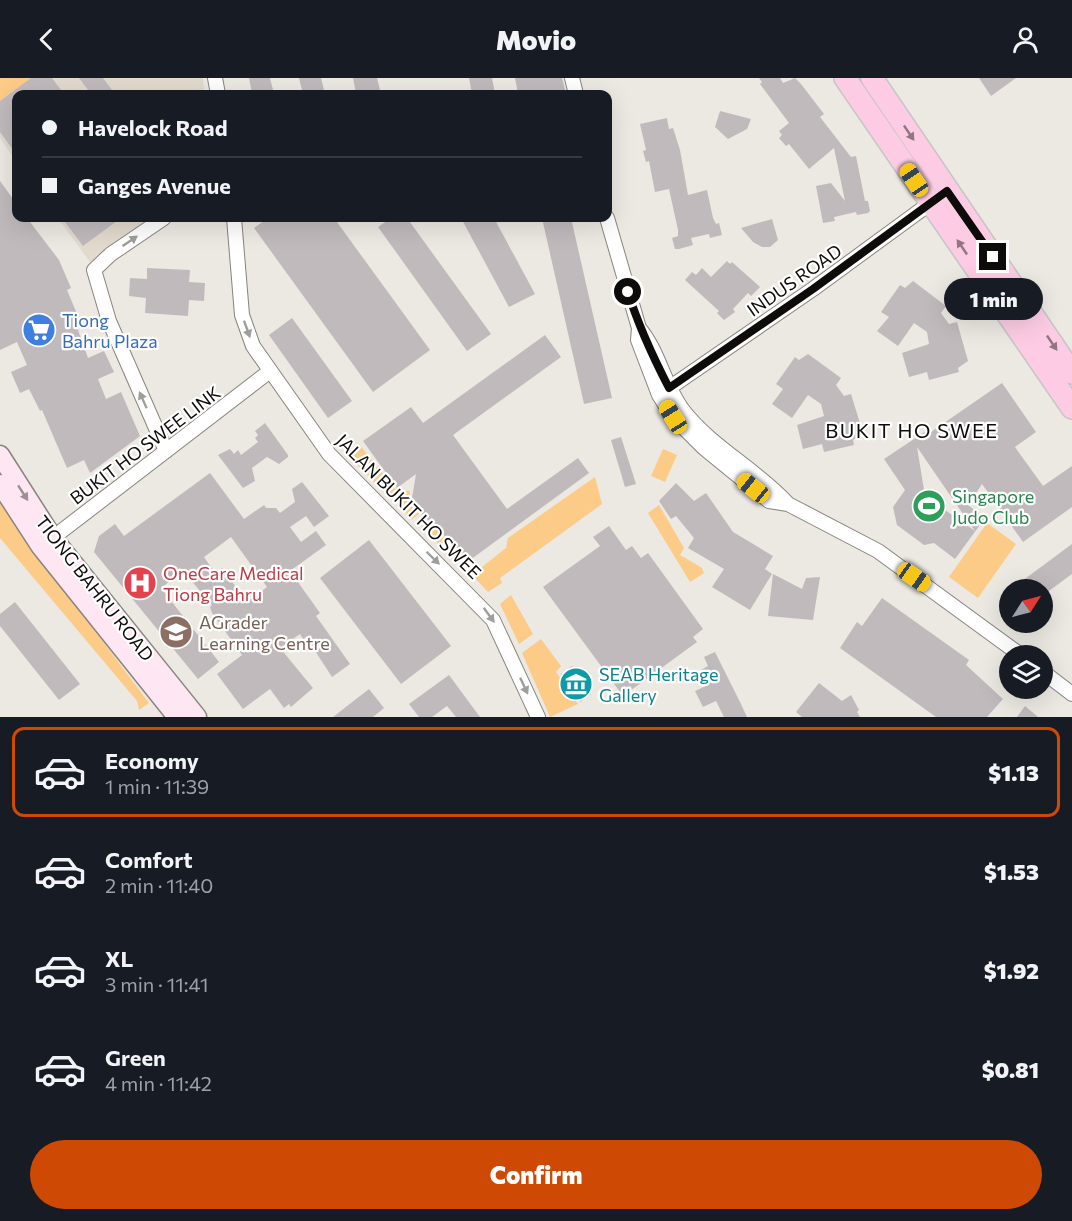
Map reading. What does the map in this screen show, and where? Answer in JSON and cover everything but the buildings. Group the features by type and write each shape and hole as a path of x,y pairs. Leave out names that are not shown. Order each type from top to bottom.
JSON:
{"main road":[{"path":"845,78 939,197 1072,373"},
{"path":"872,78 939,197 1072,408"},
{"name":"TIONG BAHRU ROAD","path":"0,455 47,542"},
{"name":"TIONG BAHRU ROAD","path":"0,484 181,713"}],"street":[{"name":"INDUS ROAD","path":"664,392 813,289 939,197"},
{"path":"158,222 111,254 94,270 109,321 166,451"},
{"name":"JALAN BUKIT HO SWEE","path":"234,222 242,315 253,346 329,454 493,620 538,717"},
{"path":"608,222 639,328 647,338 664,392 712,441 774,488 788,504 878,551 1007,645"},
{"name":"BUKIT HO SWEE LINK","path":"47,542 270,371"},
{"path":"1053,679 1072,694"}],"shaded area":[{"path":"0,78 203,78 204,90 12,90 12,155 0,138"},
{"path":"0,78 31,78 12,90 0,101"},
{"path":"61,222 148,222 90,262"},
{"path":"359,444 396,490 410,491 409,504 419,514 412,519 346,454"},
{"path":"663,449 677,455 665,482 651,476"},
{"path":"595,477 602,504 500,578 502,583 488,592 472,575 506,548 508,538"},
{"path":"0,500 29,543 149,703 139,710 137,701 0,538"},
{"path":"659,505 684,548 680,555 702,568 704,573 690,582 648,513"},
{"path":"428,522 474,565 467,571 421,527"},
{"path":"987,523 1016,544 978,598 949,577"},
{"path":"511,595 533,634 519,644 500,604"},
{"path":"541,639 561,666 556,672 578,704 550,717 522,653"}],"place":[{"name":"Tiong Bahru Plaza","path":"39,330"},
{"name":"Singapore Judo Club","path":"929,506"},
{"name":"OneCare Medical Tiong Bahru","path":"140,583"},
{"name":"AGrader Learning Centre","path":"176,632"},
{"name":"SEAB Heritage Gallery","path":"576,684"}],"district":[{"name":"BUKIT HO SWEE","path":"912,430"}],"route":[{"path":"628,292 639,328 647,338 669,388 813,289 947,191 993,257"}]}
